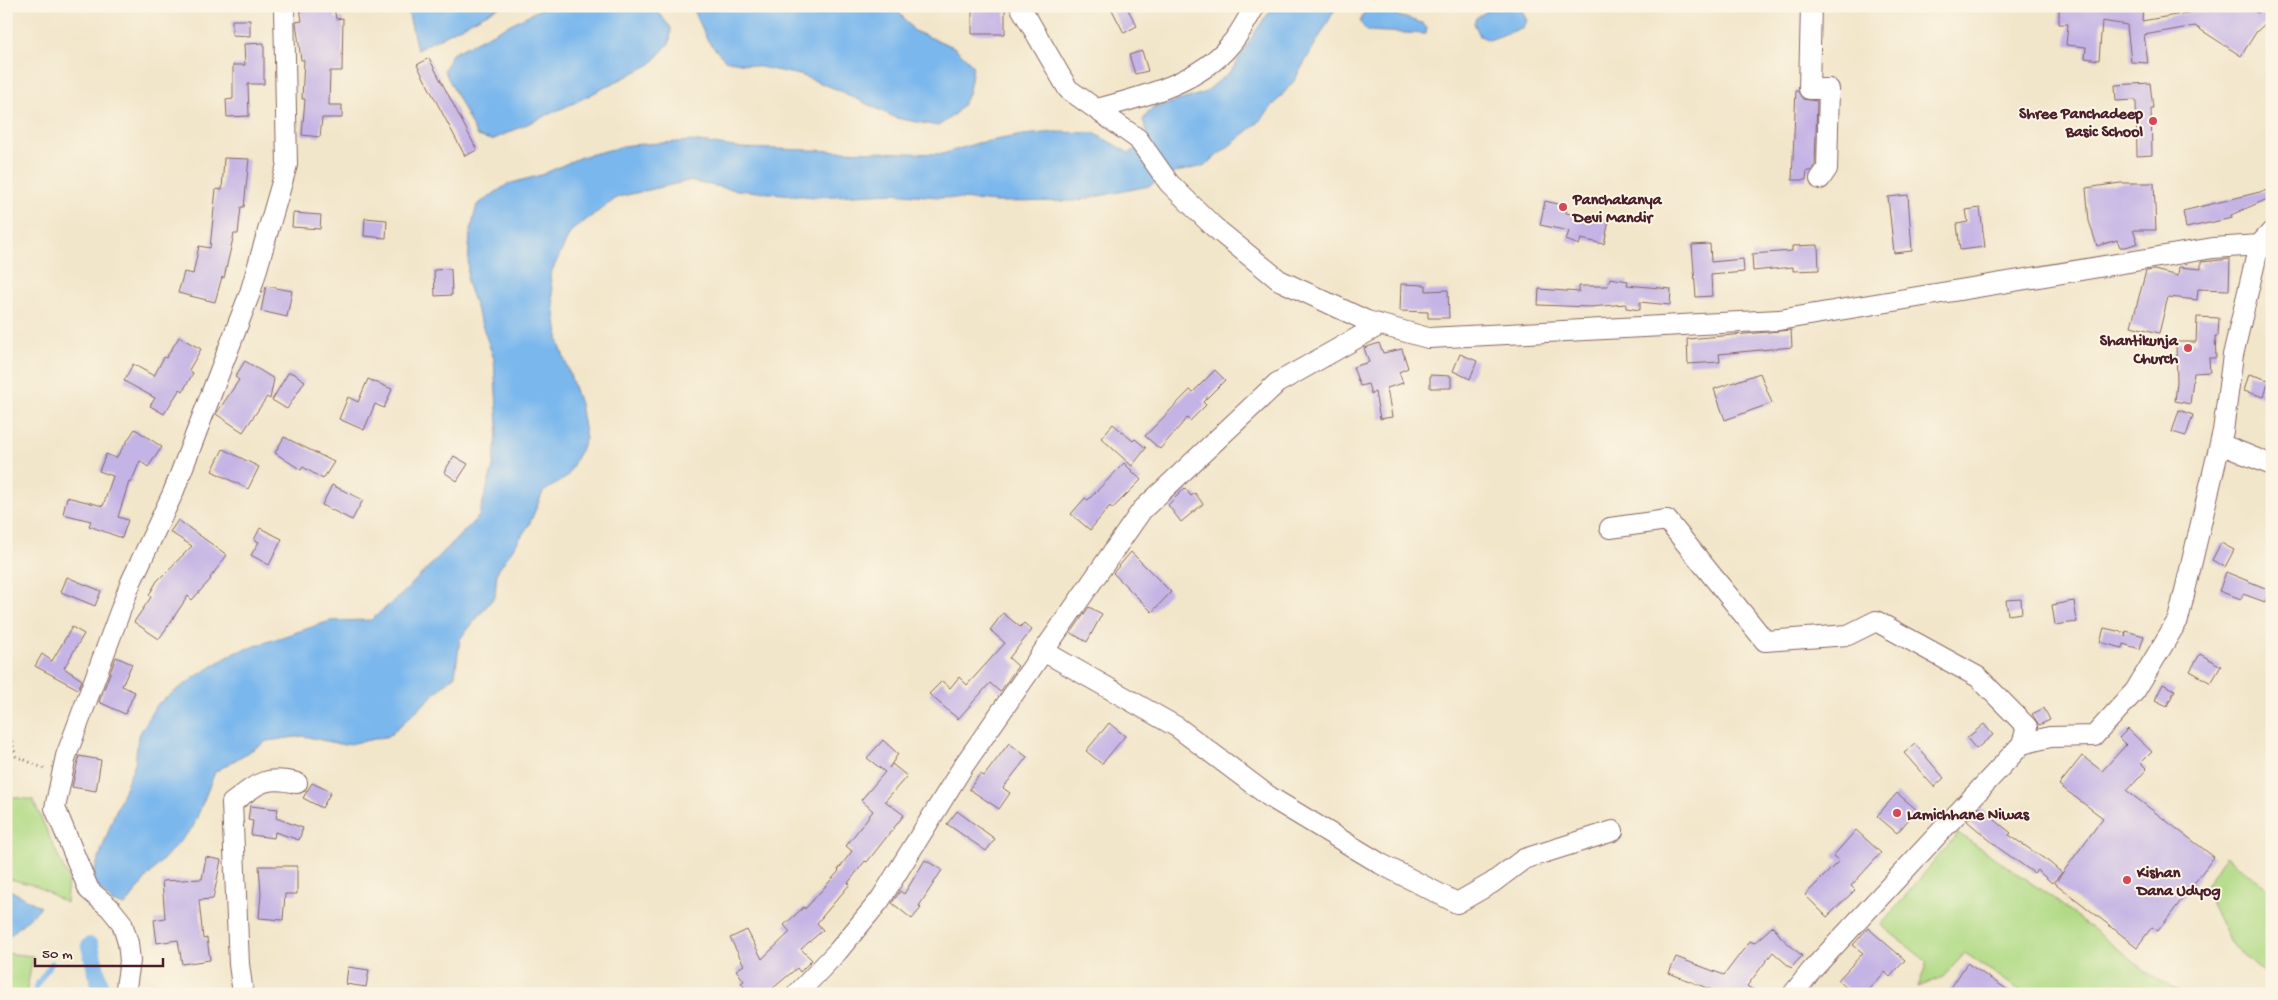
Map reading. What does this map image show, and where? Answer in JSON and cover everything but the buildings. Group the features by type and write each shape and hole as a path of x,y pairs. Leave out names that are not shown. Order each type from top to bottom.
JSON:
{"street":[{"path":"124,994 130,961 128,943 122,923 110,908 88,890 56,808 66,756 131,582 174,493 250,293 287,164 284,6"},
{"path":"1020,6 1068,89 1097,108 1138,140 1168,183 1214,227 1279,280 1367,321 1428,338 1778,320 2213,248 2267,241 2233,355 2220,444 2178,620 2135,691 2094,736 2050,737 2022,744"},
{"path":"1097,108 1146,96 1198,73 1230,46 1255,6"},
{"path":"1811,6 1809,89 1829,89 1827,169 1820,179"},
{"path":"797,994 838,951 880,900 964,765 1045,652 1142,510 1277,383 1380,325"},
{"path":"2220,444 2272,464"},
{"path":"1610,528 1667,520 1765,641 1848,635 1876,621 1978,677 2027,727 2022,744 1811,971 1793,994"},
{"path":"1045,652 1176,727 1270,797 1381,864 1457,903 1492,883 1524,859 1613,831"},
{"path":"243,994 239,964 232,803 255,786 267,780 279,778 297,782"}],"path":[{"path":"6,722 16,756 62,776"}],"green space":[{"path":"6,796 33,800 68,878 66,903 37,886 6,878"},
{"path":"1958,833 2053,898 2153,977 2183,994 2086,994 2077,985 2053,994 2025,994 1965,953 1943,977 1918,987 1927,962 1881,925"},
{"path":"2225,856 2272,891 2272,979 2230,943 2204,889"},
{"path":"6,953 33,956 26,994 6,994"}],"water":[{"path":"407,6 501,6 417,50"},
{"path":"546,6 653,6 671,28 670,42 651,64 574,103 492,140 477,136 444,70 452,54"},
{"path":"692,6 894,6 914,31 954,47 973,65 968,94 961,107 948,120 938,126 896,118 836,89 800,75 725,60 708,41"},
{"path":"1274,6 1337,6 1294,81 1259,122 1204,166 1176,172 1149,186 1074,201 996,202 892,193 815,197 737,190 688,181 618,197 571,231 550,275 559,343 580,404 586,439 567,477 543,492 529,525 497,572 495,596 460,639 455,675 389,736 344,745 303,736 267,741 215,772 193,827 148,876 125,906 112,902 93,882 94,872 113,818 135,763 138,737 156,705 195,677 234,653 330,621 371,620 401,595 479,516 493,467 498,425 494,359 467,282 470,233 477,205 508,184 541,175 581,157 629,145 693,141 741,148 942,154 978,143 1023,135 1055,132 1094,133 1129,153 1150,142 1143,120 1151,109 1204,93 1232,70 1257,29"},
{"path":"1495,6 1520,6 1527,21 1522,28 1489,40 1480,36 1474,23 1476,18"},
{"path":"1370,7 1422,23 1427,28 1426,34 1367,31 1360,22 1364,12"},
{"path":"6,888 41,907 6,939"}],"waterway":[{"path":"90,946 102,994"},
{"path":"34,994 38,983 52,963"}],"place":[{"name":"Shree Panchadeep Basic School","path":"2153,121"},
{"name":"Panchakanya Devi Mandir","path":"1563,207"},
{"name":"Shantikunja Church","path":"2188,348"},
{"name":"Lamichhane Niwas","path":"1897,813"},
{"name":"Kishan Dana Udyog","path":"2127,880"}]}
